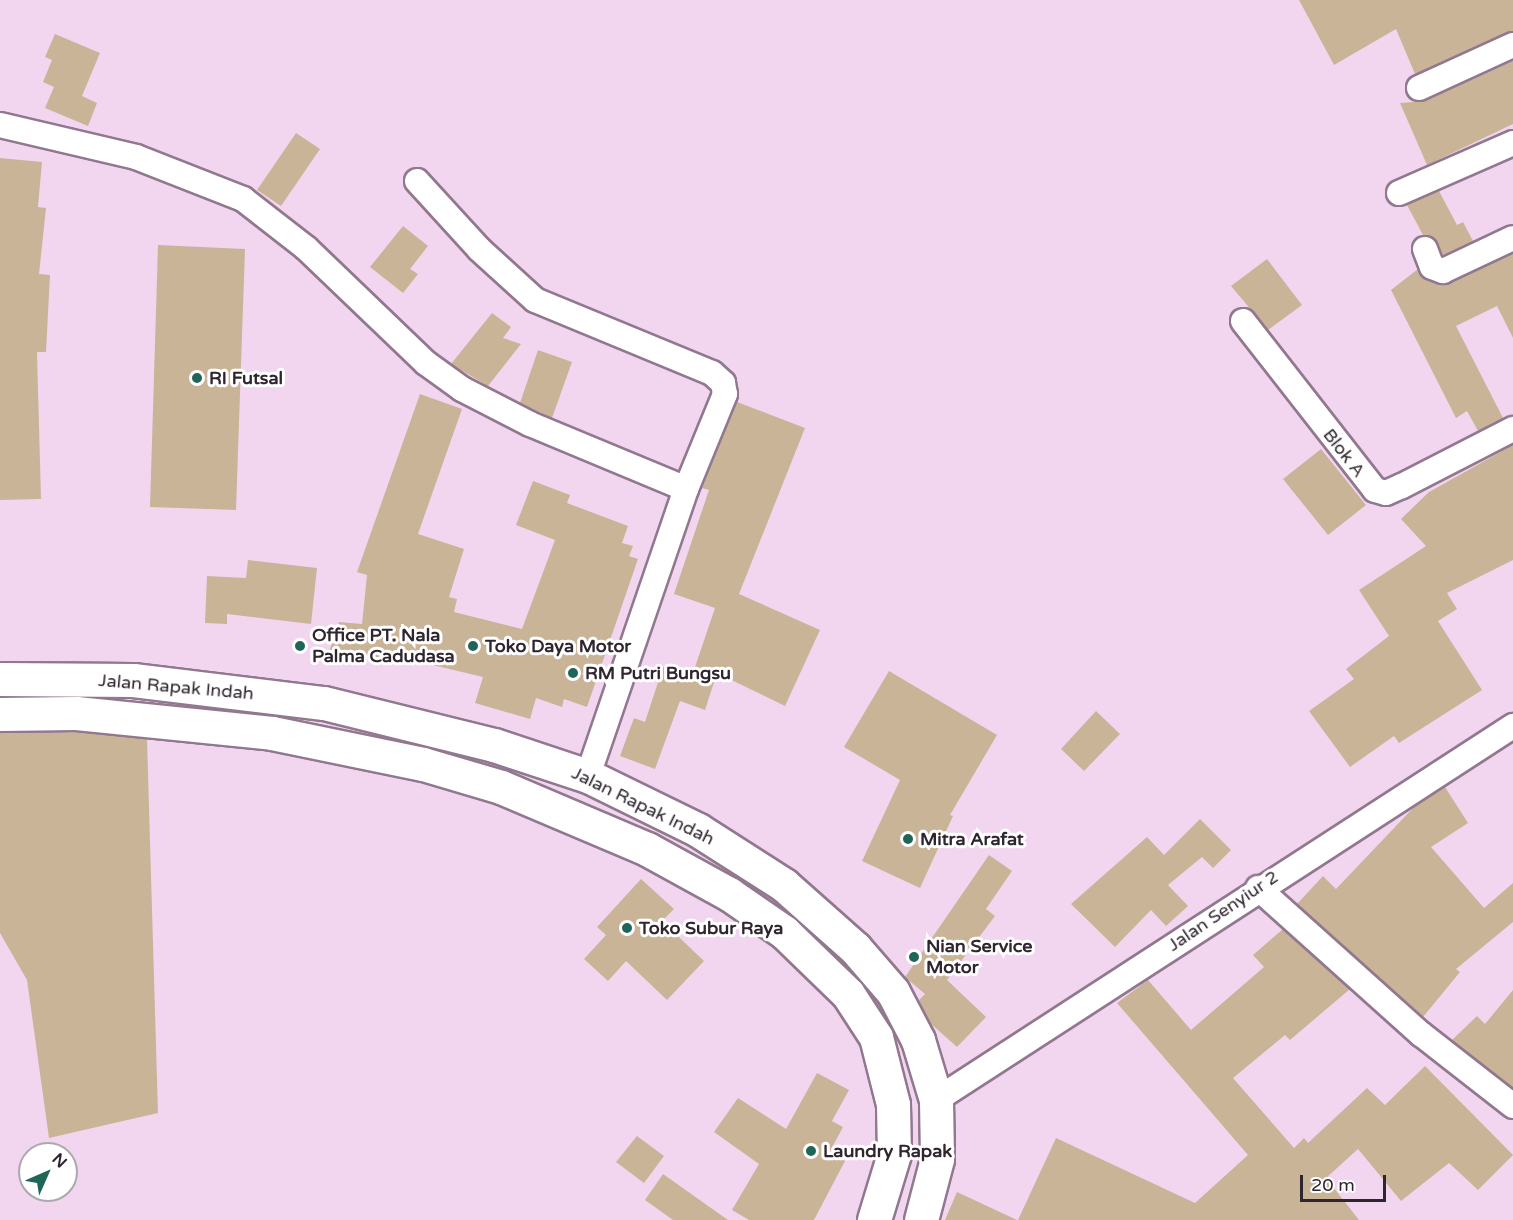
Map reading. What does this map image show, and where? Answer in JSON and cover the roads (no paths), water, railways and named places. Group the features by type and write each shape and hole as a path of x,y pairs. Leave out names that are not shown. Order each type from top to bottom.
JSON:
{"main road":[{"name":"Jalan Rapak Indah","path":"0,679 133,680 324,703 494,745 588,776 698,830 784,885 855,948 893,992 918,1040 936,1100 937,1159 921,1220"},
{"name":"Jalan Rapak Indah","path":"0,714 76,713 272,732 423,764 501,787 626,840 729,894 784,932 848,994 876,1037 893,1104 894,1154 874,1220"}],"street":[{"path":"1419,88 1513,45"},
{"path":"0,125 136,157 243,199 306,248 426,363 462,389 530,424 686,489"},
{"path":"1399,193 1513,143"},
{"path":"417,181 479,249 535,300 712,373 723,383 725,394 686,489 588,776"},
{"path":"1425,249 1432,267 1443,271 1513,238"},
{"name":"Blok A","path":"1243,321 1375,490 1386,493 1402,486 1513,429"},
{"name":"Jalan Senyiur 2","path":"936,1100 1258,888 1513,726"},
{"path":"1258,888 1412,1027 1513,1106"}],"place":[{"name":"RI Futsal","path":"197,378"},
{"name":"Office PT. Nala Palma Cadudasa","path":"300,646"},
{"name":"Toko Daya Motor","path":"473,646"},
{"name":"RM Putri Bungsu","path":"573,673"},
{"name":"Mitra Arafat","path":"908,839"},
{"name":"Toko Subur Raya","path":"627,928"},
{"name":"Nian Service Motor","path":"914,957"},
{"name":"Laundry Rapak","path":"811,1151"}]}
